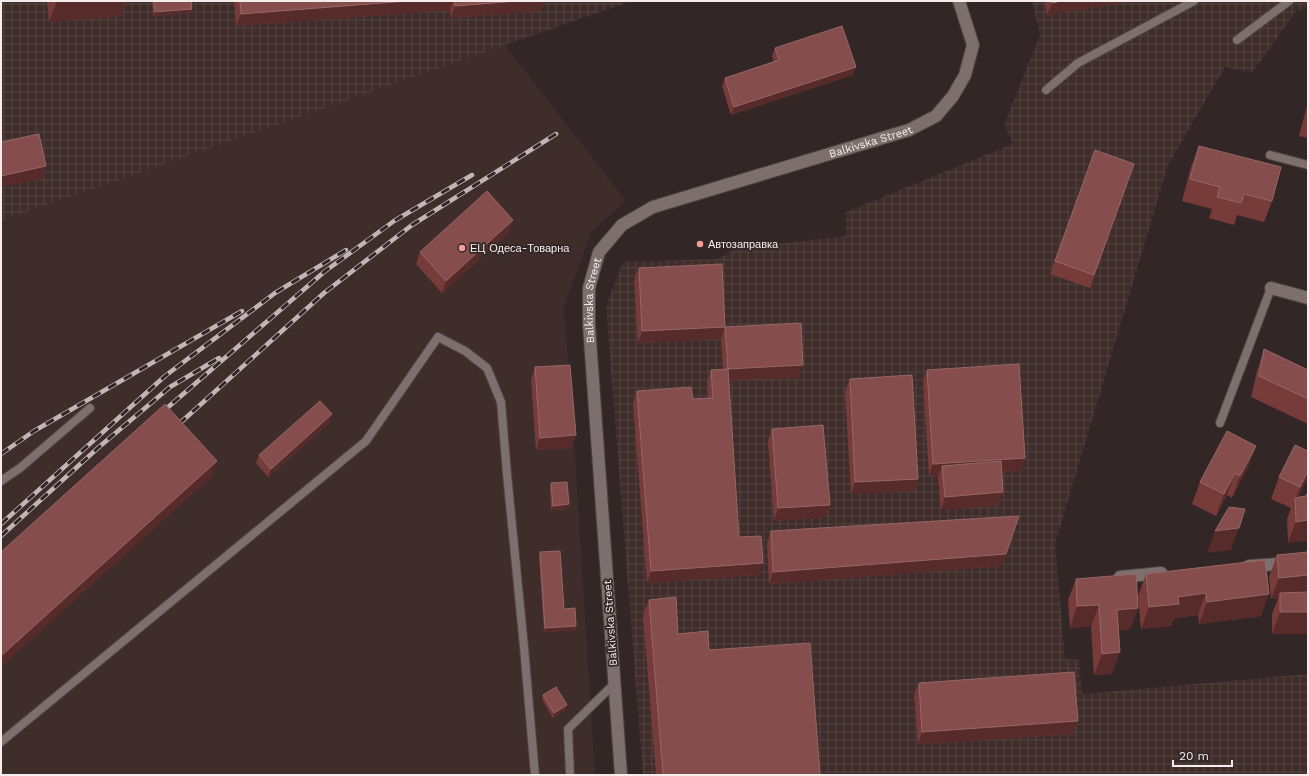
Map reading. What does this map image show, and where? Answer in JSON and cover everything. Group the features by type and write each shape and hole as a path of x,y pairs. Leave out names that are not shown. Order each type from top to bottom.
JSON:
{"street":[{"name":"Balkivska Street","path":"621,775 589,324 589,288 599,252 622,225 653,207 909,130 936,116 953,96 965,75 973,45 959,1"},
{"path":"1271,288 1308,298"},
{"path":"1236,568 1308,562"},
{"path":"1109,577 1173,572"}],"lane":[{"path":"1046,90 1078,63 1194,1"},
{"path":"1237,40 1289,1"},
{"path":"1270,155 1308,165"},
{"path":"1220,423 1271,288"},
{"path":"1,742 366,441 438,337 465,352 487,368 501,402 535,775"},
{"path":"1,480 20,468 90,408"},
{"path":"570,775 568,729 614,683"}],"shaded area":[{"path":"1,1 631,1 1,221"},
{"path":"1032,1 1308,1 1308,8 1296,11 1252,73 1225,67 1168,165 1055,544 1065,659 1079,660 1082,694 1308,674 1308,775 643,775 606,306 623,262 718,259 735,249 846,236 846,212 1013,144 1004,125 1040,35"},
{"path":"504,44 626,201 591,232 564,307 595,775 1,775 1,221"}],"building":[{"path":"154,1 191,1 192,9 155,12"},
{"path":"240,1 408,1 241,14"},
{"path":"455,1 518,1 455,6"},
{"path":"842,26 856,67 734,107 725,78 779,60 775,48"},
{"path":"39,134 46,166 1,176 1,142"},
{"path":"1199,146 1281,167 1272,201 1244,194 1241,203 1217,197 1220,187 1190,179"},
{"path":"1095,150 1134,164 1094,275 1055,261"},
{"name":"ЕЦ Одеса-Товарна","path":"487,191 513,220 446,281 420,252"},
{"path":"722,264 725,327 642,331 639,268"},
{"path":"801,323 803,365 728,369 725,327"},
{"path":"1264,349 1308,370 1308,399 1259,376"},
{"path":"1019,364 1025,458 933,464 927,370"},
{"path":"570,365 576,435 540,438 535,367"},
{"path":"728,369 739,537 761,536 763,563 651,571 637,391 691,387 693,399 713,398 711,370"},
{"path":"912,375 918,479 855,482 850,379"},
{"path":"320,401 332,414 271,469 259,455"},
{"path":"165,404 217,461 1,656 1,552"},
{"path":"823,425 830,505 778,508 772,429"},
{"path":"1227,431 1256,446 1240,476 1235,473 1224,494 1200,482"},
{"path":"1295,445 1308,451 1308,471 1300,487 1279,477"},
{"path":"1001,461 1003,492 945,497 942,466"},
{"path":"567,482 569,504 553,506 551,483"},
{"path":"1308,492 1308,520 1296,522 1295,498 1306,496"},
{"path":"1229,507 1245,509 1239,528 1215,531"},
{"path":"1019,516 1006,554 773,572 771,531"},
{"path":"560,551 564,609 575,608 576,626 545,628 540,552"},
{"path":"1308,552 1308,575 1279,578 1277,555"},
{"path":"1265,560 1269,594 1207,602 1206,593 1178,597 1179,604 1149,607 1146,574"},
{"path":"1136,574 1138,608 1117,610 1120,652 1102,654 1099,605 1077,606 1076,579"},
{"path":"1308,592 1308,612 1280,612 1280,593"},
{"path":"676,597 678,634 708,631 709,650 810,643 820,775 663,775 649,600"},
{"path":"1074,672 1078,721 922,732 919,683"},
{"path":"556,687 567,705 554,713 543,695"}],"railway":[{"path":"179,424 324,293 412,225 556,134"},
{"path":"159,415 324,272 394,221 472,175"},
{"path":"1,524 165,376 275,293 346,250"},
{"path":"1,454 34,431 242,311"},
{"path":"1,536 99,447 170,387 219,358"}],"place":[{"name":"Автозаправка","path":"700,244"},
{"name":"ЕЦ Одеса-Товарна","path":"462,248"}]}
